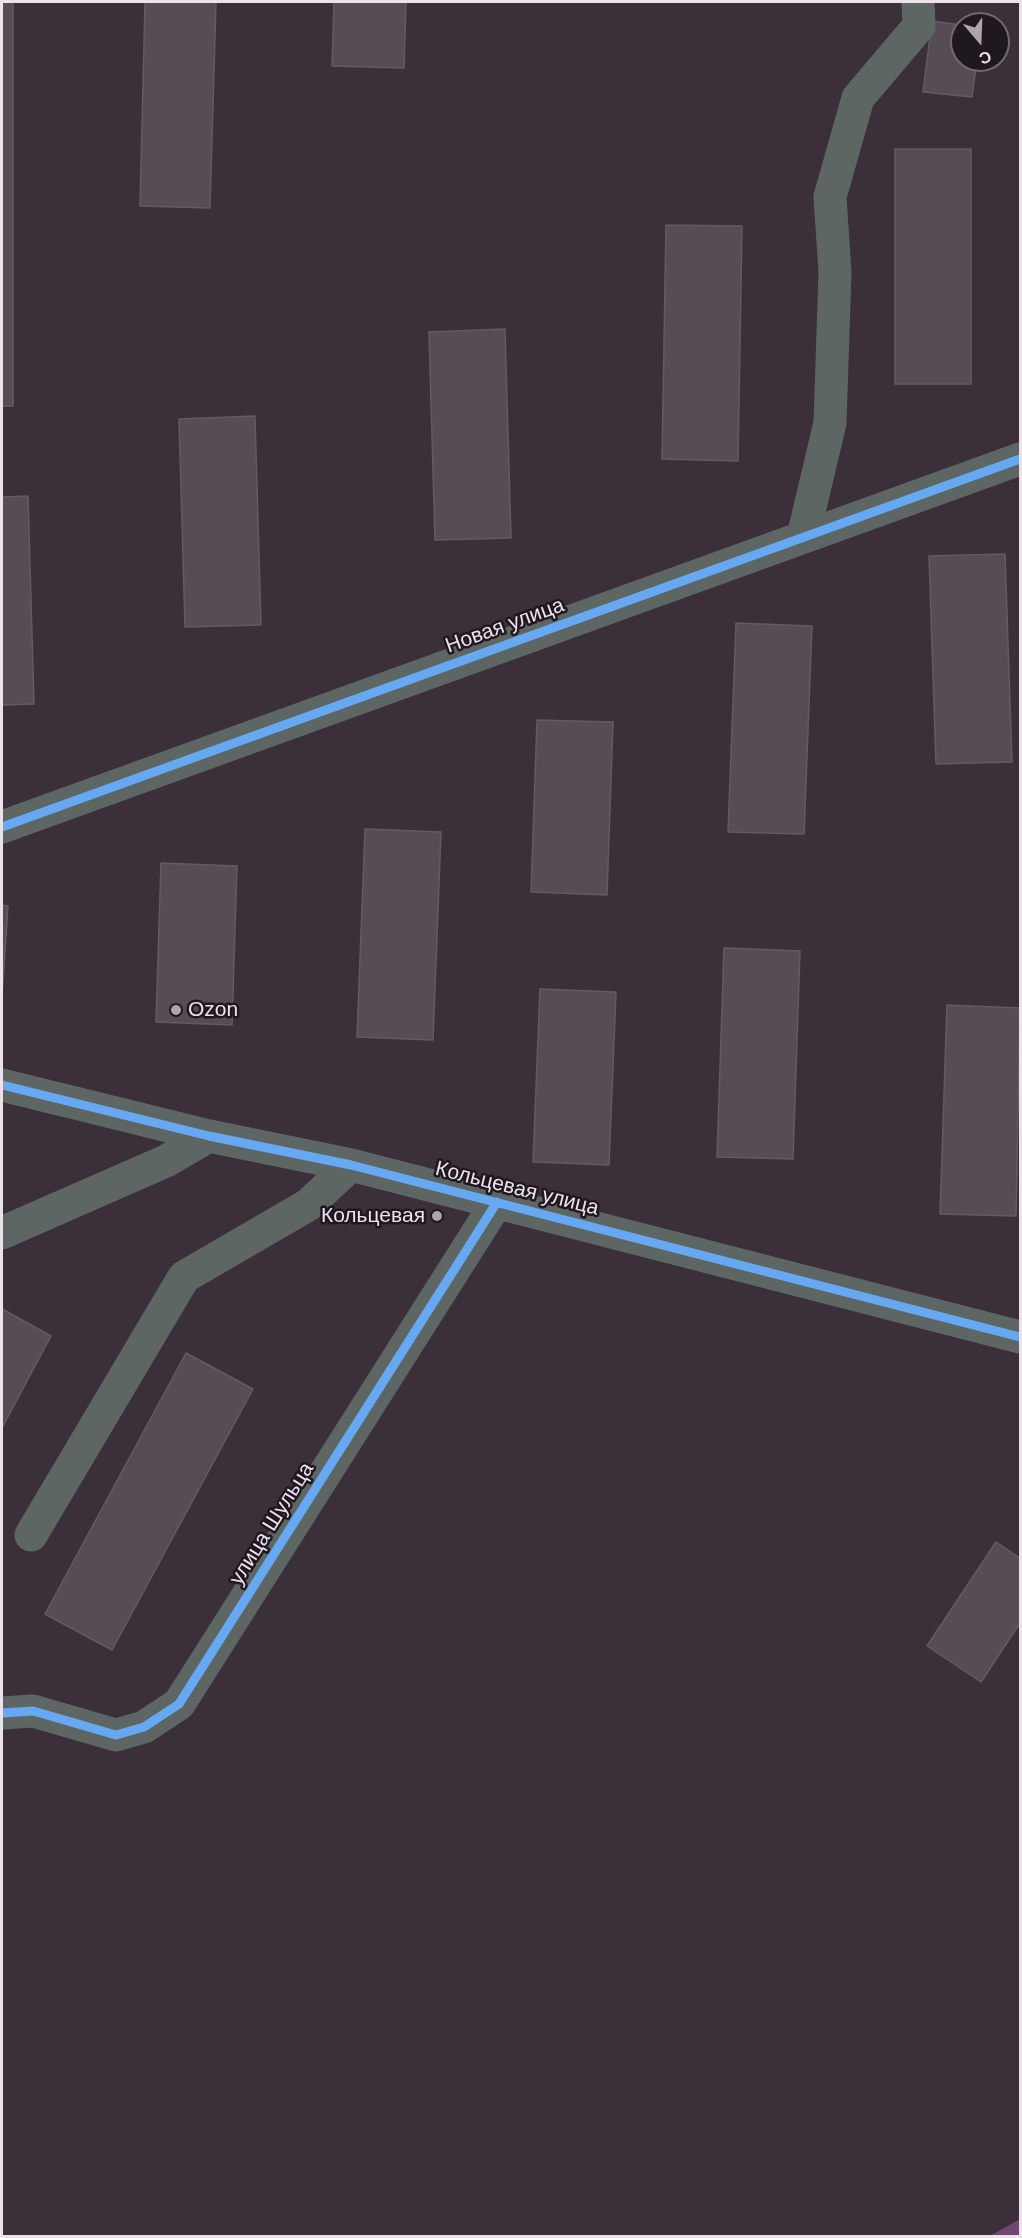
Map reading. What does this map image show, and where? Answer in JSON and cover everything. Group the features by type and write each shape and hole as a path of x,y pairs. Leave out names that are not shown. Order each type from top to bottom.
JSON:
{"street":[{"path":"803,537 830,423 835,272 830,197 858,98 919,26 918,2"},
{"name":"Новая улица","path":"2,827 1020,459"},
{"name":"Кольцевая улица","path":"2,1085 209,1136 351,1165 1020,1337"},
{"path":"2,1233 166,1161 209,1136"},
{"path":"31,1535 184,1277 308,1205 351,1165"},
{"name":"улица Шульца","path":"2,1713 33,1711 116,1735 144,1727 179,1704 497,1202"}],"shaded area":[{"path":"1020,2219 1020,2236 990,2236"}],"building":[{"path":"2,2 13,2 13,406 2,406"},
{"path":"145,2 216,2 210,208 140,206"},
{"path":"334,2 406,2 404,68 332,66"},
{"path":"932,21 950,23 950,72 975,72 972,97 923,92"},
{"path":"895,149 971,149 971,384 895,384"},
{"path":"666,225 742,226 738,461 662,459"},
{"path":"505,329 511,538 435,540 429,332"},
{"path":"255,416 261,625 185,627 179,419"},
{"path":"28,496 34,704 2,705 2,497"},
{"path":"1005,554 1012,762 936,764 929,556"},
{"path":"736,623 812,626 804,834 728,832"},
{"path":"537,720 613,722 607,895 531,892"},
{"path":"365,829 441,832 433,1040 357,1037"},
{"path":"161,863 237,866 232,1025 156,1022"},
{"path":"2,905 8,906 2,996"},
{"path":"724,948 800,951 793,1159 717,1157"},
{"path":"540,989 616,992 609,1165 533,1162"},
{"path":"947,1005 1020,1008 1016,1216 940,1214"},
{"path":"2,1309 51,1336 2,1428"},
{"path":"186,1353 253,1389 112,1650 45,1614"},
{"path":"996,1542 1020,1558 1020,1623 981,1682 927,1646"}],"cycle path":[{"path":"2,827 1020,459"},
{"path":"2,1085 209,1136 351,1165 1020,1337"},
{"path":"2,1713 33,1711 116,1735 144,1727 179,1704 497,1202"}],"place":[{"name":"Ozon","path":"176,1010"},
{"name":"Кольцевая","path":"437,1216"}]}
